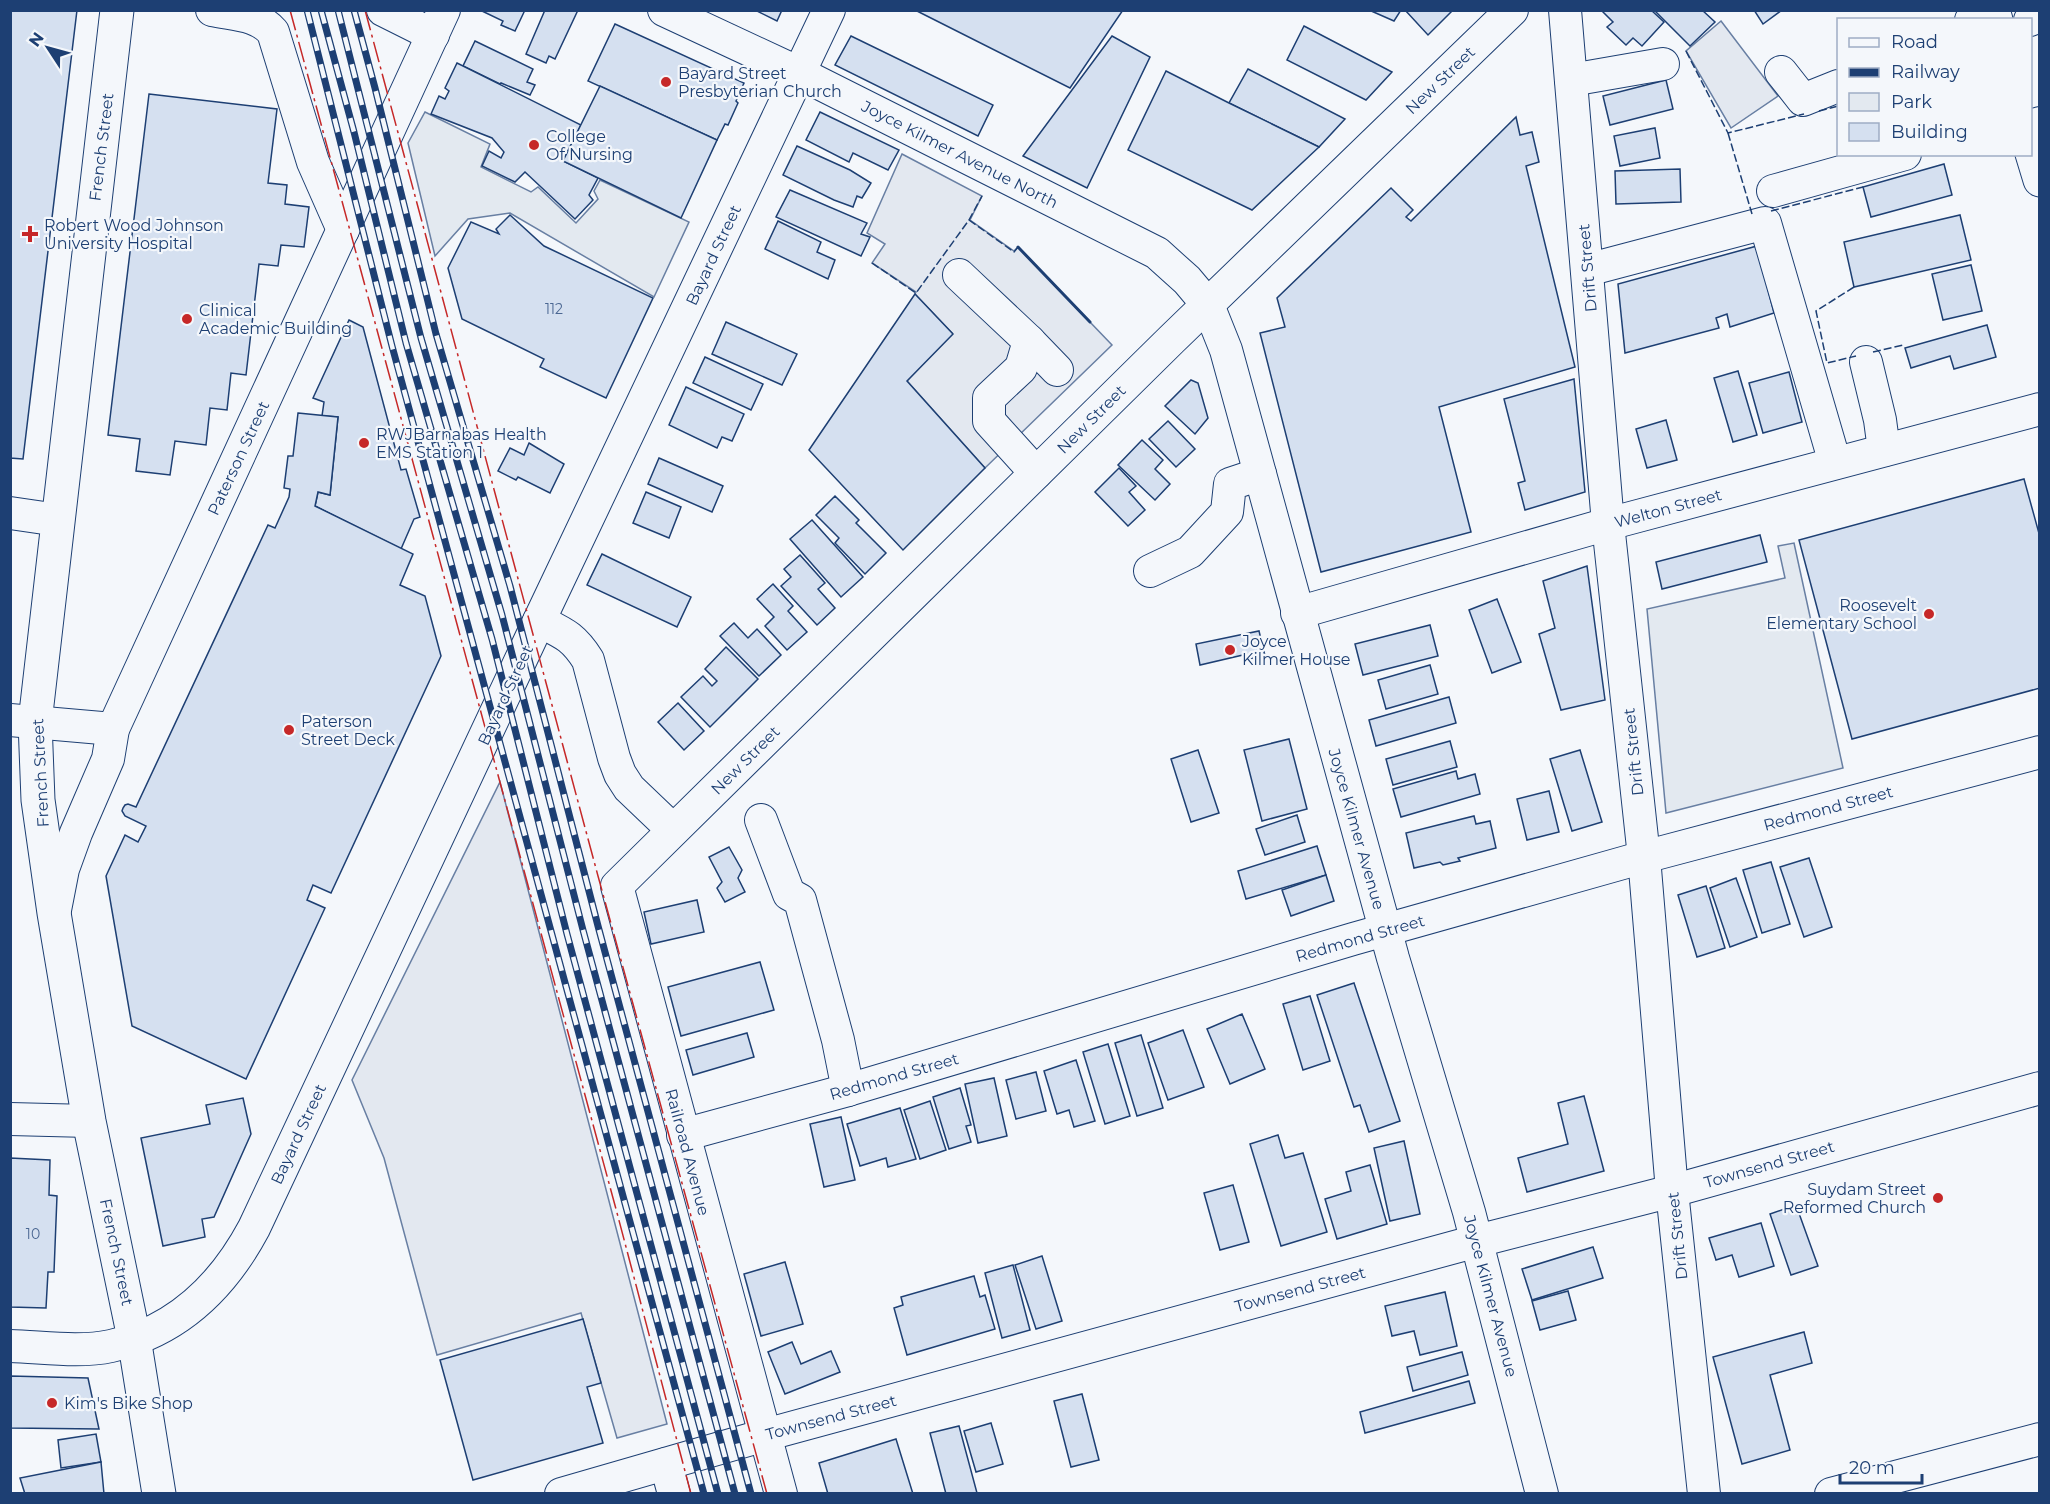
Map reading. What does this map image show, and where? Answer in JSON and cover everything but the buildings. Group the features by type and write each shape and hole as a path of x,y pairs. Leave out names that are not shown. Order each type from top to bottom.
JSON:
{"main road":[{"name":"French Street","path":"117,10 58,520 23,721 38,800 54,914 89,1121 134,1338 159,1494"},
{"path":"2032,151 2040,180"}],"street":[{"path":"212,10 256,18 264,22 273,32 313,162 344,230"},
{"path":"383,10 439,23"},
{"name":"Joyce Kilmer Avenue North","path":"664,10 799,73 1157,253 1187,280 1208,305"},
{"name":"Bayard Street","path":"10,1346 84,1349 111,1346 159,1330 184,1314 226,1272 241,1253 829,10"},
{"name":"New Street","path":"673,830 1512,10"},
{"name":"Drift Street","path":"1565,10 1608,524 1644,856 1672,1191 1704,1494"},
{"name":"Paterson Street","path":"54,914 63,869 76,832 108,759 113,729 439,23"},
{"path":"1571,80 1663,64"},
{"path":"1781,72 1803,100 1837,87"},
{"path":"1773,191 1898,156"},
{"path":"1587,270 1764,223 1835,463"},
{"path":"958,275 1057,370"},
{"name":"Joyce Kilmer Avenue","path":"1208,305 1226,350 1385,930 1477,1241 1542,1494"},
{"path":"1029,341 1021,368 989,398 988,421 1036,473"},
{"path":"1866,362 1880,420 1884,450"},
{"name":"Welton Street","path":"1297,613 1608,524 2040,409"},
{"path":"1150,571 1190,552 1227,512 1230,484 1260,474"},
{"path":"10,513 58,520"},
{"path":"539,621 569,636 588,660 620,774 629,788 673,830"},
{"path":"23,721 113,729"},
{"name":"Redmond Street","path":"683,1135 848,1090 1385,930 1644,856 2040,752"},
{"path":"761,820 789,894 800,900 838,1040 848,1090"},
{"name":"Railroad Avenue","path":"673,830 617,886 780,1494"},
{"name":"Townsend Street","path":"561,1494 765,1435 1477,1241 1672,1191 2040,1088"},
{"path":"10,1119 89,1121"},
{"path":"1831,1494 2040,1439"},
{"path":"666,1464 674,1494"}],"green space":[{"path":"425,112 490,144 481,167 531,192 538,187 576,223 598,199 594,191 600,180 689,222 654,297 510,213 468,219 435,256 408,143"},
{"path":"1794,543 1843,768 1666,813 1647,609 1785,578 1778,546"}],"shaded area":[{"path":"1721,21 1778,96 1731,128 1686,51"},
{"path":"902,154 982,196 970,220 1014,251 1018,247 1112,345 985,468 907,381 952,333 915,294 916,292 872,263 885,244 867,233"},
{"path":"500,782 667,1424 617,1438 581,1313 437,1355 384,1158 352,1080"}],"railway":[{"path":"307,10 392,346 704,1494"},
{"path":"321,10 354,132 406,343 492,639 567,934 718,1494"},
{"path":"338,10 421,338 502,615 583,930 735,1494"},
{"path":"354,10 436,334 510,586 598,926 751,1494"}],"fence":[{"path":"1686,51 1728,133 1804,114"},
{"path":"1819,111 1837,106"},
{"path":"1728,133 1752,214"},
{"path":"1771,211 1863,187"},
{"path":"872,263 916,293 969,220 982,196"},
{"path":"969,220 1014,252 1018,247"},
{"path":"1854,287 1816,311 1827,363 1856,356"},
{"path":"1873,352 1903,345"}],"wall":[{"path":"1018,247 1090,322"}],"power":[{"path":"290,10 616,1209 691,1494"},
{"path":"365,10 767,1494"}],"place":[{"name":"Bayard Street Presbyterian Church","path":"666,82"},
{"name":"College Of Nursing","path":"534,145"},
{"name":"Robert Wood Johnson University Hospital","path":"30,234"},
{"name":"Clinical Academic Building","path":"187,319"},
{"name":"RWJBarnabas Health EMS Station 1","path":"364,443"},
{"name":"Roosevelt Elementary School","path":"1929,614"},
{"name":"Joyce Kilmer House","path":"1230,650"},
{"name":"Paterson Street Deck","path":"289,730"},
{"name":"Suydam Street Reformed Church","path":"1938,1198"},
{"name":"Kim's Bike Shop","path":"52,1403"}]}
